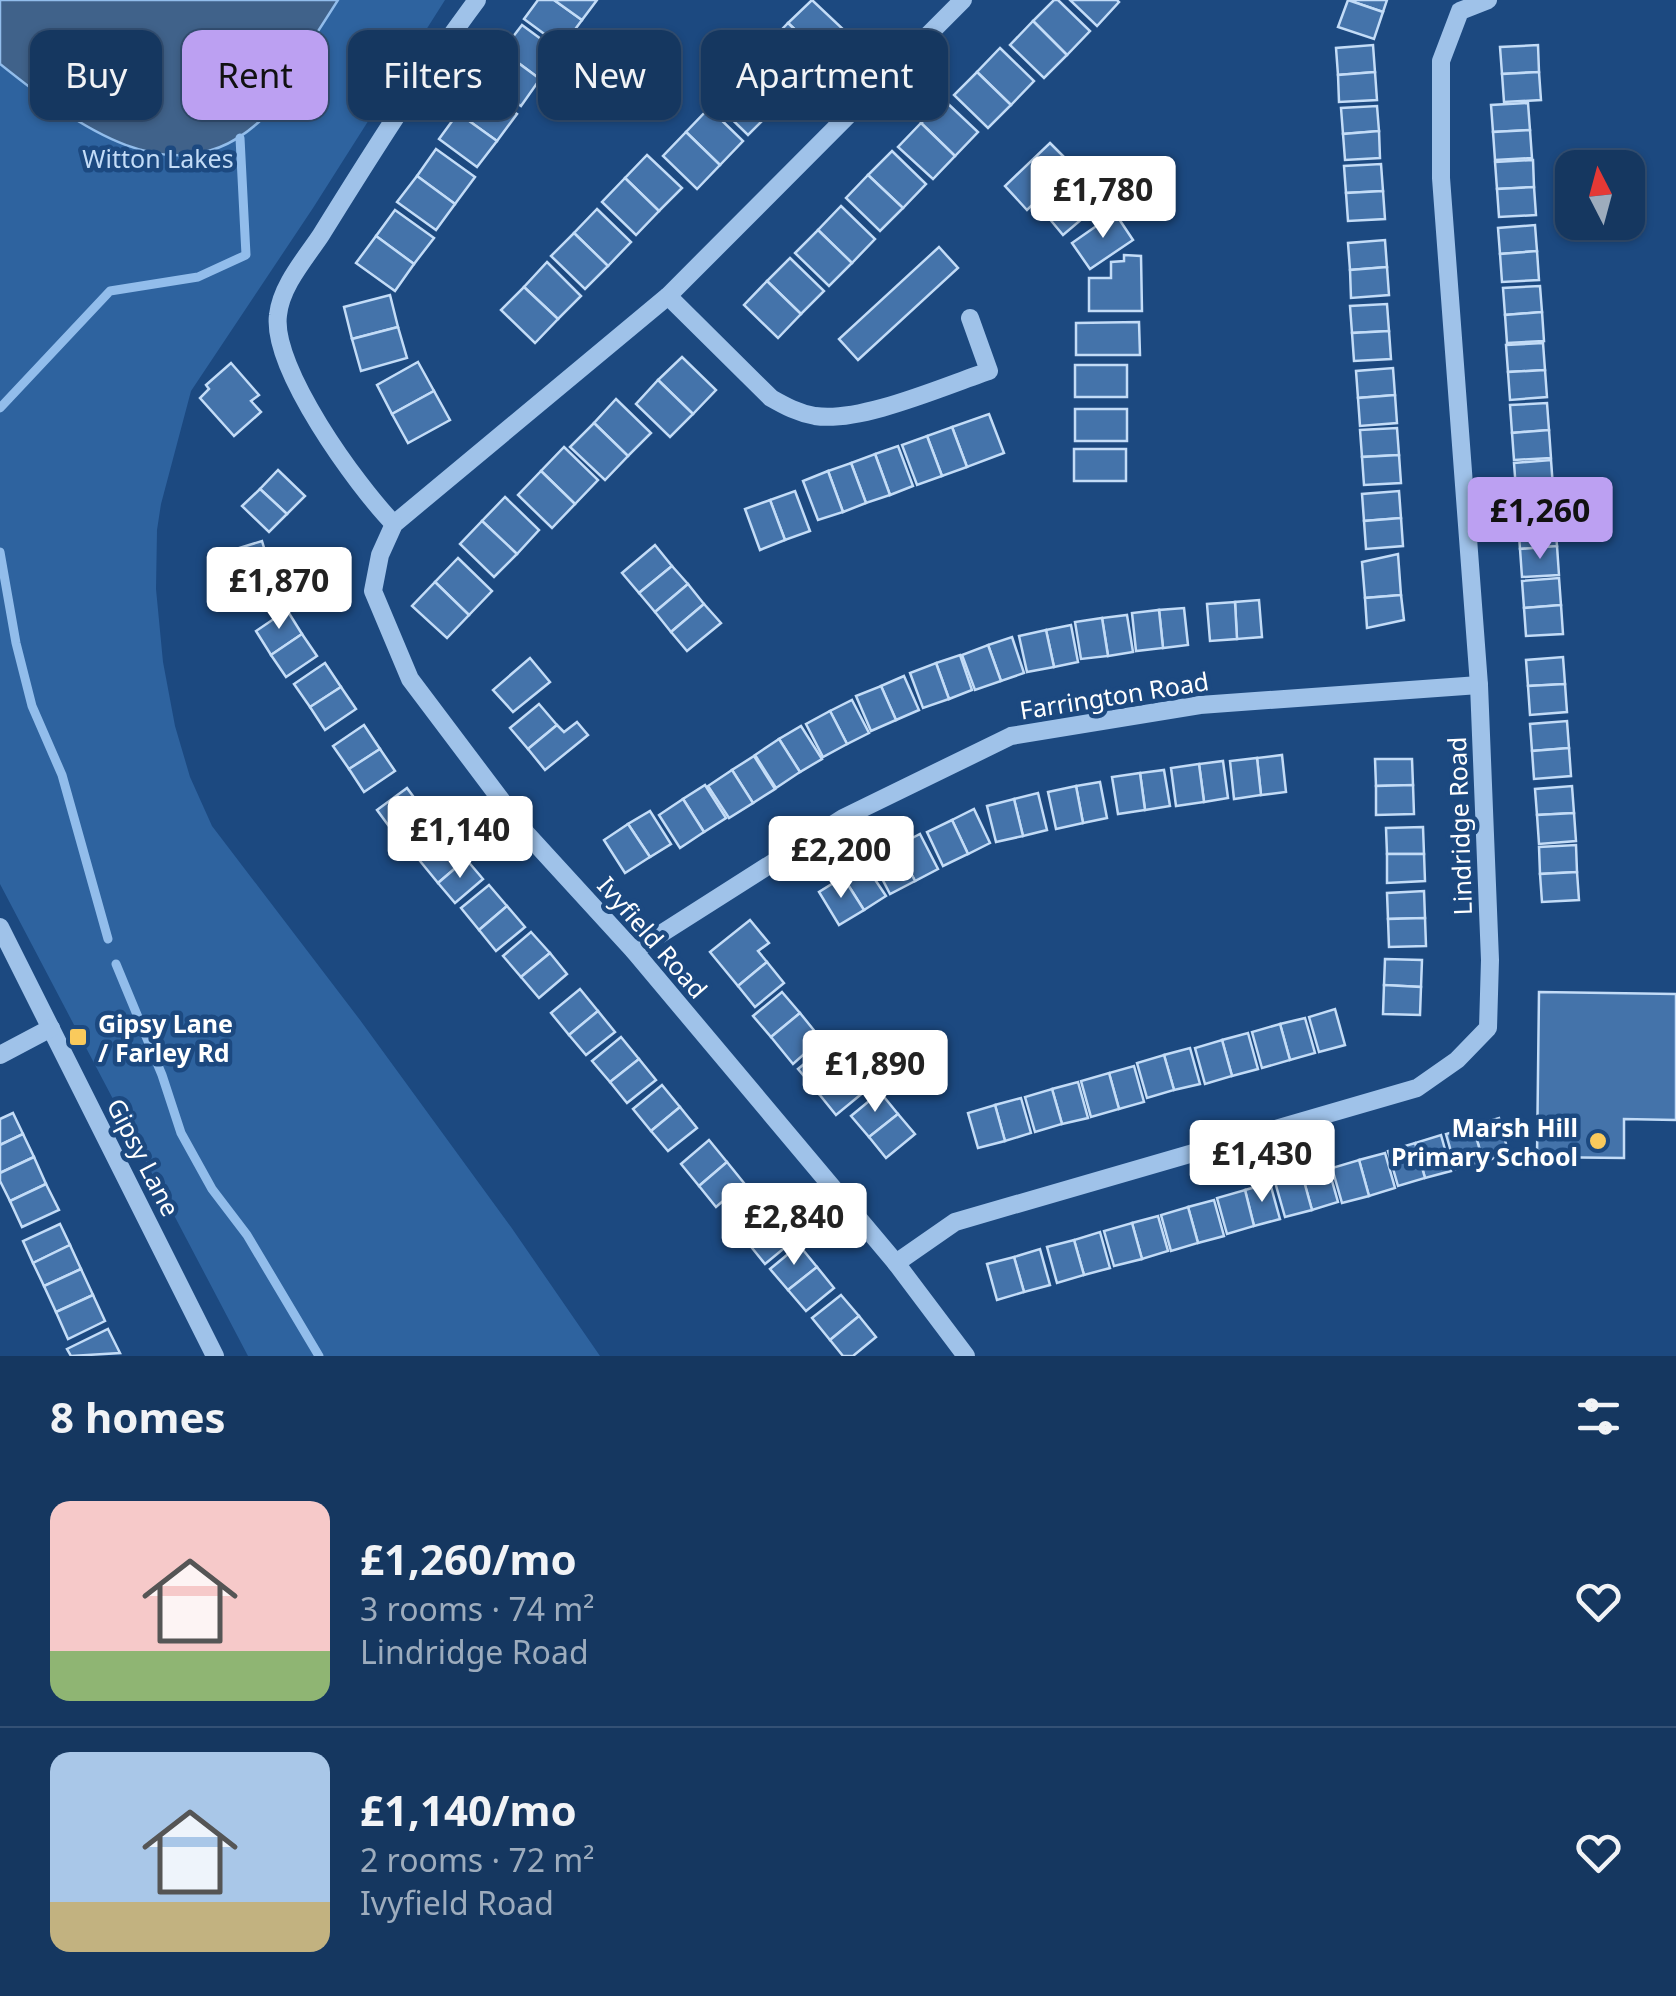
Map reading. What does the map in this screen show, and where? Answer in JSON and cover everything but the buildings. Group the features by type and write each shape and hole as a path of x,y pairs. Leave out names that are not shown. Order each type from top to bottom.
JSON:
{"street":[{"path":"477,0 283,295 277,318 290,376 373,502 394,524 668,296 964,0"},
{"name":"Lindridge Road","path":"896,1263 954,1222 1417,1088 1458,1060 1488,1028 1479,685 1442,178 1440,61 1460,11 1488,0"},
{"path":"668,296 771,398 790,409 818,416 851,414 898,402 989,370 970,318"},
{"name":"Ivyfield Road","path":"394,524 380,554 373,591 410,679 526,832 634,951 896,1263 966,1356"},
{"name":"Farrington Road","path":"634,951 843,818 1011,736 1200,705 1479,685"},
{"name":"Gipsy Lane","path":"0,927 216,1356"},
{"path":"0,1055 51,1028"}],"green space":[{"name":"Witton Lakes","path":"0,0 445,0 426,30 348,30 348,120 369,120 191,391 157,530 156,589 163,662 190,777 212,826 360,1020 600,1356 248,1356 0,884"}],"shaded area":[{"path":"0,0 338,0 319,30 182,30 182,120 261,120 229,143 195,154 160,154 126,145 78,120 162,120 162,30 30,30 30,86 0,64"}],"waterway":[{"path":"0,408 110,291 198,277 246,255 240,138"},
{"path":"0,552 32,706 62,775 108,939"},
{"path":"116,964 162,1075 181,1133 212,1189 247,1235 319,1356"}],"place":[{"name":"Gipsy Lane / Farley Rd","path":"78,1037"},
{"name":"Marsh Hill Primary School","path":"1598,1141"}]}
